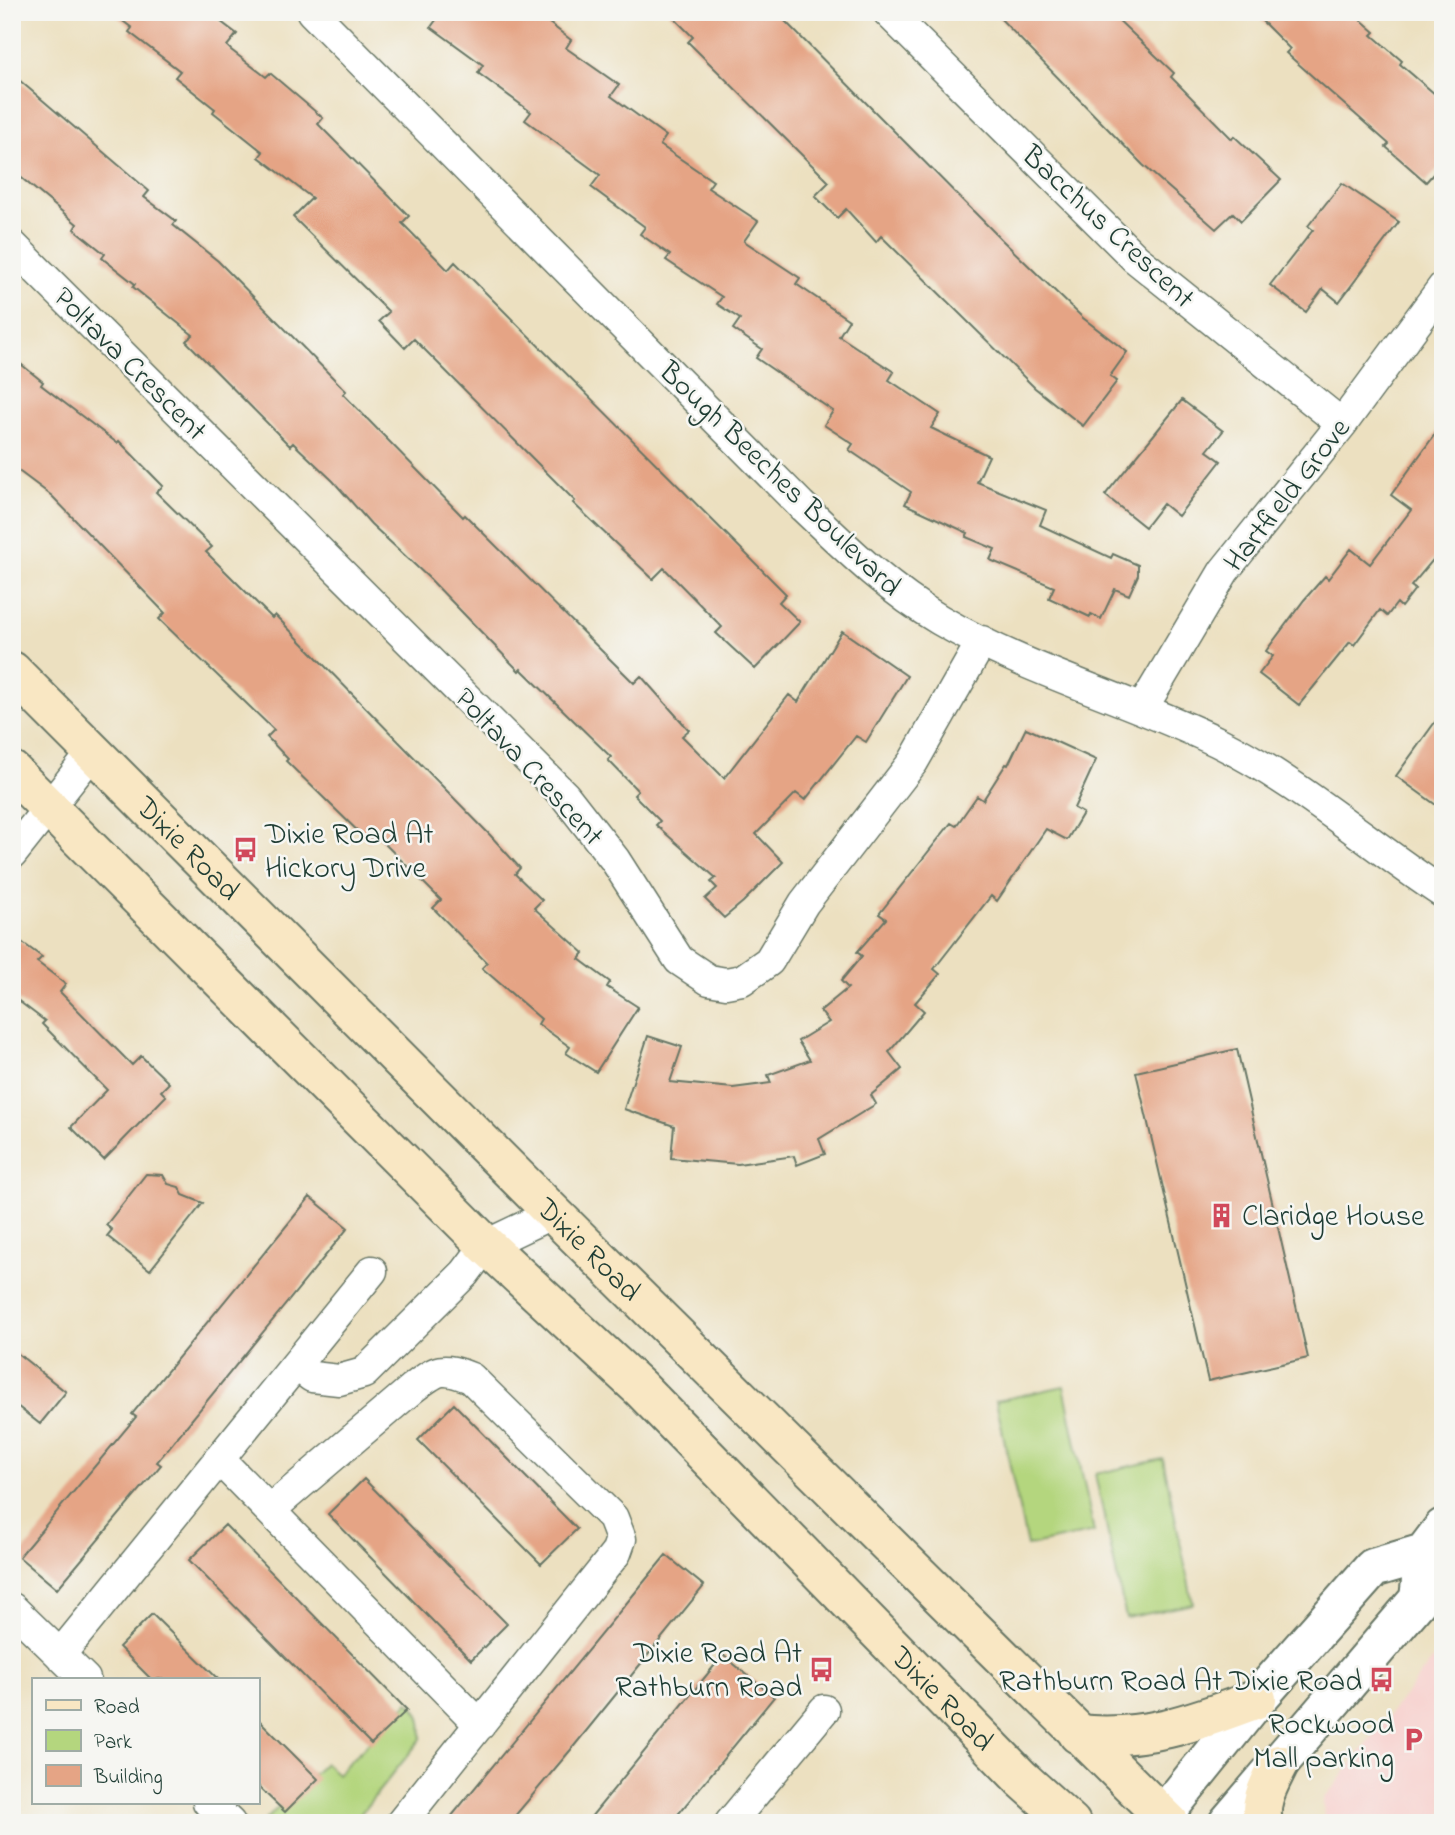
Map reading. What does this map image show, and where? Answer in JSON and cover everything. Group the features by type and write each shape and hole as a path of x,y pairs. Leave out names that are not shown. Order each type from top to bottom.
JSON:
{"main road":[{"name":"Dixie Road","path":"12,671 554,1213 694,1348 1163,1820"},
{"name":"Dixie Road","path":"12,771 475,1259 640,1388 1022,1779 1071,1823"},
{"path":"1078,1734 1113,1738 1147,1735 1257,1699"},
{"path":"1263,1823 1261,1813 1264,1794 1279,1764"},
{"path":"1022,1779 1033,1823"}],"street":[{"name":"Bough Beeches Boulevard","path":"312,12 859,561 900,594 941,621 982,641 1218,742 1292,784 1443,892"},
{"name":"Bacchus Crescent","path":"888,12 1135,258 1342,424"},
{"name":"Poltava Crescent","path":"12,245 565,796 615,860 671,951 701,977 717,982 734,982 750,977 769,961 804,903 913,762 982,641"},
{"name":"Hartfield Grove","path":"1142,709 1224,571 1342,424 1443,287"},
{"path":"12,854 93,752"},
{"path":"296,1365 312,1377 339,1380 363,1373 475,1259 554,1213"},
{"path":"60,1655 372,1271"},
{"path":"270,1510 413,1388 435,1371 449,1369 471,1378 613,1518 621,1539 616,1553 401,1823"},
{"path":"219,1459 480,1725"},
{"path":"1163,1820 1257,1699 1373,1568 1433,1541"},
{"path":"1228,1823 1419,1599 1433,1541"},
{"path":"12,1608 84,1678"},
{"path":"730,1823 824,1710"},
{"path":"210,1804 230,1823"}],"shaded area":[{"name":"Rockwood Mall parking","path":"1443,1646 1443,1823 1324,1823 1323,1800"}],"green space":[{"path":"1064,1386 1094,1532 1027,1546 996,1401"},
{"path":"1163,1459 1193,1604 1126,1618 1095,1474"},
{"path":"409,1702 420,1719 421,1739 353,1823 266,1823 265,1820 325,1763 337,1774"}],"building":[{"path":"111,12 208,12 237,34 227,46 266,77 270,73 323,118 318,124 409,216 402,223 448,270 455,262 786,594 779,602 800,622 755,669 716,633 722,627 664,568 653,579 573,503 575,501 414,339 405,348 379,321 389,312 293,217 312,198 259,157 263,152 175,77 180,71 129,32 132,28"},
{"path":"442,12 535,12 571,40 566,48 619,85 611,96 666,136 660,145 713,181 708,188 758,221 744,241 800,278 796,284 849,320 839,336 894,372 889,380 940,414 931,428 989,456 977,482 1046,510 1040,525 1111,558 1113,554 1138,565 1138,575 1129,595 1115,589 1101,619 1091,614 1090,617 1049,598 1054,587 990,560 995,549 966,537 968,533 905,504 911,492 849,450 853,444 824,425 833,411 756,358 762,349 733,329 740,319 717,304 722,297 666,260 670,255 640,234 645,227 591,187 600,175 525,120 531,112 478,73 483,65 431,27"},
{"path":"668,12 776,12 1002,240 1083,318 1127,352 1110,376 1117,381 1083,426 1035,388 881,236 876,242 846,209 837,218 815,196 829,182 688,42 693,37"},
{"path":"994,12 1110,12 1174,73 1171,77 1232,139 1234,136 1281,180 1241,221 1233,213 1216,229 1143,165"},
{"path":"1253,12 1352,12 1375,32 1372,35 1402,61 1400,64 1443,101 1443,163 1426,182 1386,147 1389,144 1286,53 1290,49"},
{"path":"12,74 149,191 144,197 176,221 173,225 218,261 346,391 343,394 463,517 465,515 634,683 641,676 689,730 682,736 724,778 789,695 798,702 842,631 907,676 866,742 856,736 805,800 796,793 756,834 783,862 743,902 724,918 705,899 717,888 711,882 716,878 656,825 660,821 634,795 638,791 608,760 611,757 521,669 519,671 430,579 371,524 333,481 293,443 290,446 186,341 193,335 133,287 135,284 102,258 105,254 74,229 77,224 12,170"},
{"path":"1342,183 1399,222 1339,302 1323,289 1306,312 1270,285 1313,230 1308,226"},
{"path":"12,357 43,382 41,385 117,443 119,441 163,486 156,492 212,547 206,552 272,618 275,615 490,835 520,868 515,874 542,900 534,908 584,953 579,959 610,982 607,987 638,1007 596,1072 566,1053 570,1047 538,1024 541,1019 482,968 487,963 433,908 441,900 376,835 369,842 286,761 288,759 267,737 274,730 159,619 165,613 52,496 12,466"},
{"path":"1182,400 1223,431 1207,451 1221,461 1178,516 1163,504 1145,527 1105,495"},
{"path":"1443,423 1443,548 1411,586 1415,589 1401,607 1397,603 1387,616 1380,610 1354,645 1350,642 1299,705 1259,674 1273,656 1266,651 1304,600 1325,576 1328,579 1351,549 1370,564 1411,510 1391,495"},
{"path":"1443,711 1443,810 1396,776"},
{"path":"1026,728 1096,760 1074,808 1083,813 1067,840 1046,829 997,901 991,896 934,969 940,974 915,1003 924,1011 889,1052 902,1069 871,1095 876,1104 819,1139 825,1154 797,1165 794,1156 738,1164 671,1158 674,1126 624,1109 648,1036 682,1047 670,1082 733,1088 771,1083 768,1075 810,1060 798,1041 829,1022 820,1011 848,988 841,981 862,956 857,952 886,919 879,914 951,823 956,826 977,796 983,800 1006,764 1008,765"},
{"path":"12,935 42,957 37,962 66,984 60,992 132,1065 141,1056 169,1083 161,1091 166,1096 104,1160 71,1127 107,1090 42,1024 45,1021 12,996"},
{"name":"Claridge House","path":"1237,1049 1308,1358 1208,1381 1136,1072"},
{"path":"146,1174 163,1175 168,1184 179,1187 183,1195 203,1203 150,1270 107,1236 112,1230 106,1225"},
{"path":"310,1197 348,1228 157,1462 161,1465 57,1589 19,1557 136,1417 132,1414"},
{"path":"12,1349 66,1392 40,1424 12,1402"},
{"path":"454,1404 577,1529 541,1564 418,1440"},
{"path":"364,1479 507,1624 471,1660 328,1514"},
{"path":"225,1525 407,1710 371,1744 189,1560"},
{"path":"666,1555 704,1586 574,1746 509,1823 446,1823"},
{"path":"152,1614 217,1678 150,1678 119,1647"},
{"path":"723,1655 774,1697 671,1823 586,1823"},
{"path":"259,1720 318,1779 285,1812 259,1787"}],"place":[{"name":"Dixie Road At Hickory Drive","path":"245,850"},
{"name":"Claridge House","path":"1222,1215"},
{"name":"Dixie Road At Rathburn Road","path":"822,1669"},
{"name":"Rathburn Road At Dixie Road","path":"1382,1680"},
{"name":"Rockwood Mall parking","path":"1414,1740"}]}
